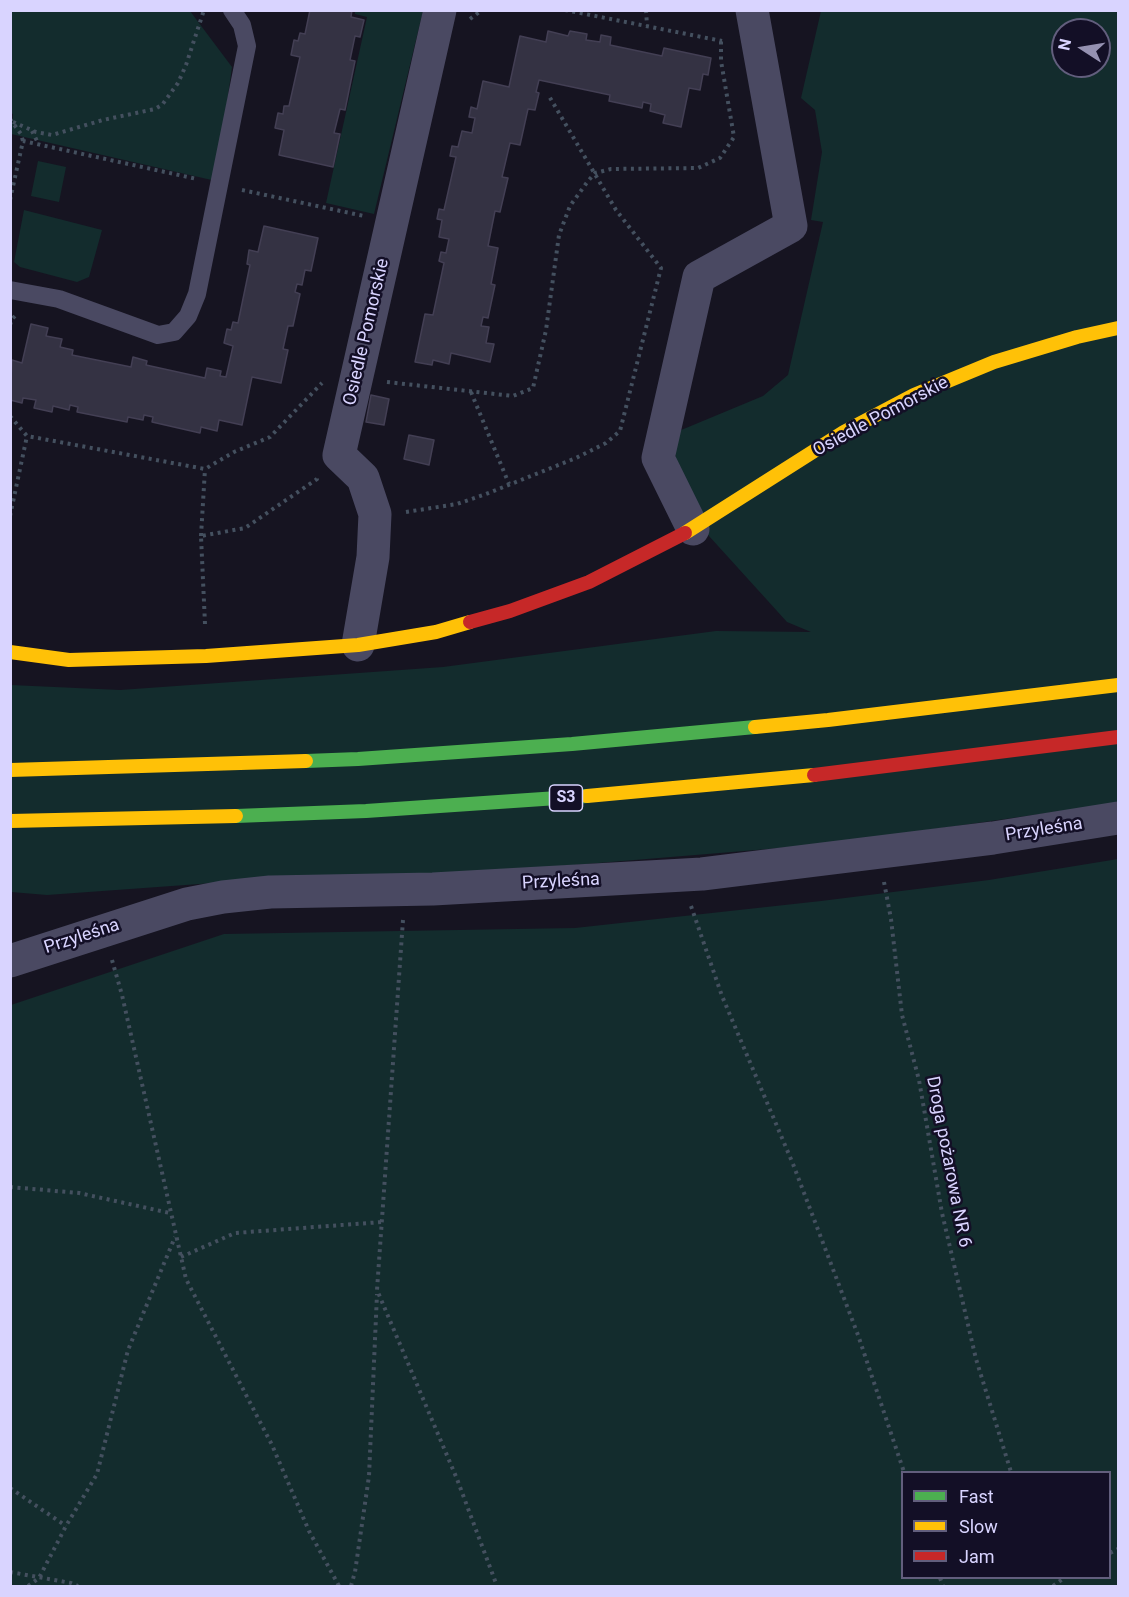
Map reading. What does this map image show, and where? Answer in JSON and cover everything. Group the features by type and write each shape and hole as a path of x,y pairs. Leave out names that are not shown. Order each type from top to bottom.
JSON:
{"main road":[{"name":"Osiedle Pomorskie","path":"10,652 69,660 112,660 358,645 436,632 510,611 589,582 693,529 844,432 914,395 994,362 1077,337 1119,328"},
{"path":"10,770 358,759 572,744 828,720 1119,685"},
{"name":"S3","path":"10,821 186,818 366,811 569,798 836,773 1119,737"}],"street":[{"name":"Osiedle Pomorskie","path":"358,645 373,557 375,514 363,478 339,455 343,377 440,10"},
{"path":"693,529 658,458 699,277 791,226 752,10"},
{"name":"Przyleśna","path":"10,961 187,904 214,899 270,892 404,890 702,874 993,838 1119,818"}],"lane":[{"path":"10,290 59,299 158,335 174,332 188,316 197,294 247,46 242,24 232,10"}],"path":[{"path":"12,120 32,130 52,135 103,120 155,109 162,105 178,83 186,65 204,10"},
{"path":"10,416 27,436 205,469 234,452 270,437 343,377 513,396 533,388 546,330 559,235 570,206 595,173 612,169 698,168 720,158 734,137 721,61 721,40 565,10"},
{"path":"646,10 647,25"},
{"path":"375,514 414,512 457,504 576,458 606,443 620,431 661,268 616,210 549,96"},
{"path":"10,200 23,141 12,120"},
{"path":"32,130 39,145"},
{"path":"23,141 365,216"},
{"path":"471,392 509,484"},
{"path":"10,516 27,436"},
{"path":"201,536 245,528 316,479 319,468"},
{"path":"204,624 201,536 205,469"},
{"name":"Droga pożarowa NR 6","path":"878,852 891,919 902,1015 919,1080 942,1213 976,1359 1010,1471"},
{"path":"351,1587 356,1572 369,1476 377,1290 404,890"},
{"path":"691,905 722,996 793,1164 858,1335 903,1471"},
{"path":"111,955 186,1279 272,1444 309,1531 339,1587"},
{"path":"10,1187 79,1193 170,1214"},
{"path":"180,1257 235,1233 382,1222"},
{"path":"28,1587 39,1578 97,1474 128,1350 176,1237"},
{"path":"377,1290 458,1479 497,1587"},
{"path":"10,1488 66,1526"},
{"path":"10,1572 78,1587"}],"green space":[{"path":"11,11 190,11 232,67 216,181 11,134 13,114 10,113"},
{"path":"355,11 423,11 374,214 326,203 367,17 355,14"},
{"path":"821,11 1118,11 1118,803 829,844 428,877 227,882 47,895 11,892 11,685 120,690 443,667 716,631 811,632 787,622 699,525 676,468 674,433 763,396 788,375 823,222 811,220 822,152 815,110 801,98"},
{"path":"38,161 66,167 59,202 31,196"},
{"path":"24,210 102,230 89,277 77,282 20,267 14,262"},
{"path":"1118,859 1118,1586 11,1586 11,1005 224,934 575,928 989,880"}],"building":[{"path":"310,10 352,10 351,17 364,20 360,37 355,36 350,60 355,61 345,110 340,109 334,133 340,134 333,167 279,155 284,130 275,128 278,113 283,114 284,106 289,106 300,57 291,55 294,40 298,41 300,33 305,34"},
{"path":"548,31 568,36 570,31 587,34 586,40 600,42 601,35 611,37 610,45 662,56 664,48 711,58 708,75 703,74 700,90 689,88 681,127 663,123 665,115 650,111 651,104 643,102 642,108 609,101 610,95 539,80 535,110 528,109 520,145 510,143 502,177 508,178 500,212 495,211 488,246 498,248 491,284 495,285 488,318 483,317 481,326 489,327 486,343 494,344 490,362 451,353 449,364 433,360 432,365 415,362 425,314 433,315 444,263 439,261 441,252 446,253 449,239 439,237 442,220 437,219 439,209 444,210 456,157 450,156 452,146 458,147 462,131 472,133 475,118 469,117 471,107 477,109 483,81 509,87 520,36 546,42"},
{"path":"264,226 318,238 311,271 305,270 302,285 297,284 295,292 300,294 293,326 288,326 283,349 288,350 281,383 252,377 242,425 219,420 217,431 201,427 200,433 152,422 153,417 144,415 143,420 128,417 127,422 77,412 78,407 70,405 69,410 53,406 52,412 34,408 36,400 23,398 22,403 10,400 12,360 22,363 31,324 48,328 46,336 62,339 60,347 73,350 72,355 131,367 133,357 147,361 146,365 205,378 207,368 221,371 220,376 226,377 233,346 224,343 227,329 231,330 233,322 238,323 250,265 247,264 249,250 258,252"},
{"path":"371,395 389,399 384,425 366,422"},
{"path":"409,435 434,440 429,465 404,459"}],"traffic: fast":[{"path":"306,761 572,744 755,727"},
{"path":"236,816 366,811 587,796"}],"traffic: slow":[{"path":"685,533 844,432 914,395 994,362 1077,337 1118,328"},
{"path":"10,652 69,660 206,656 358,645 436,632 470,622"},
{"path":"755,727 1118,685"},
{"path":"10,770 306,761"},
{"path":"587,796 814,775"},
{"path":"10,821 236,816"}],"traffic: jam":[{"path":"470,622 510,611 589,582 685,533"},
{"path":"814,775 1118,737"}]}
